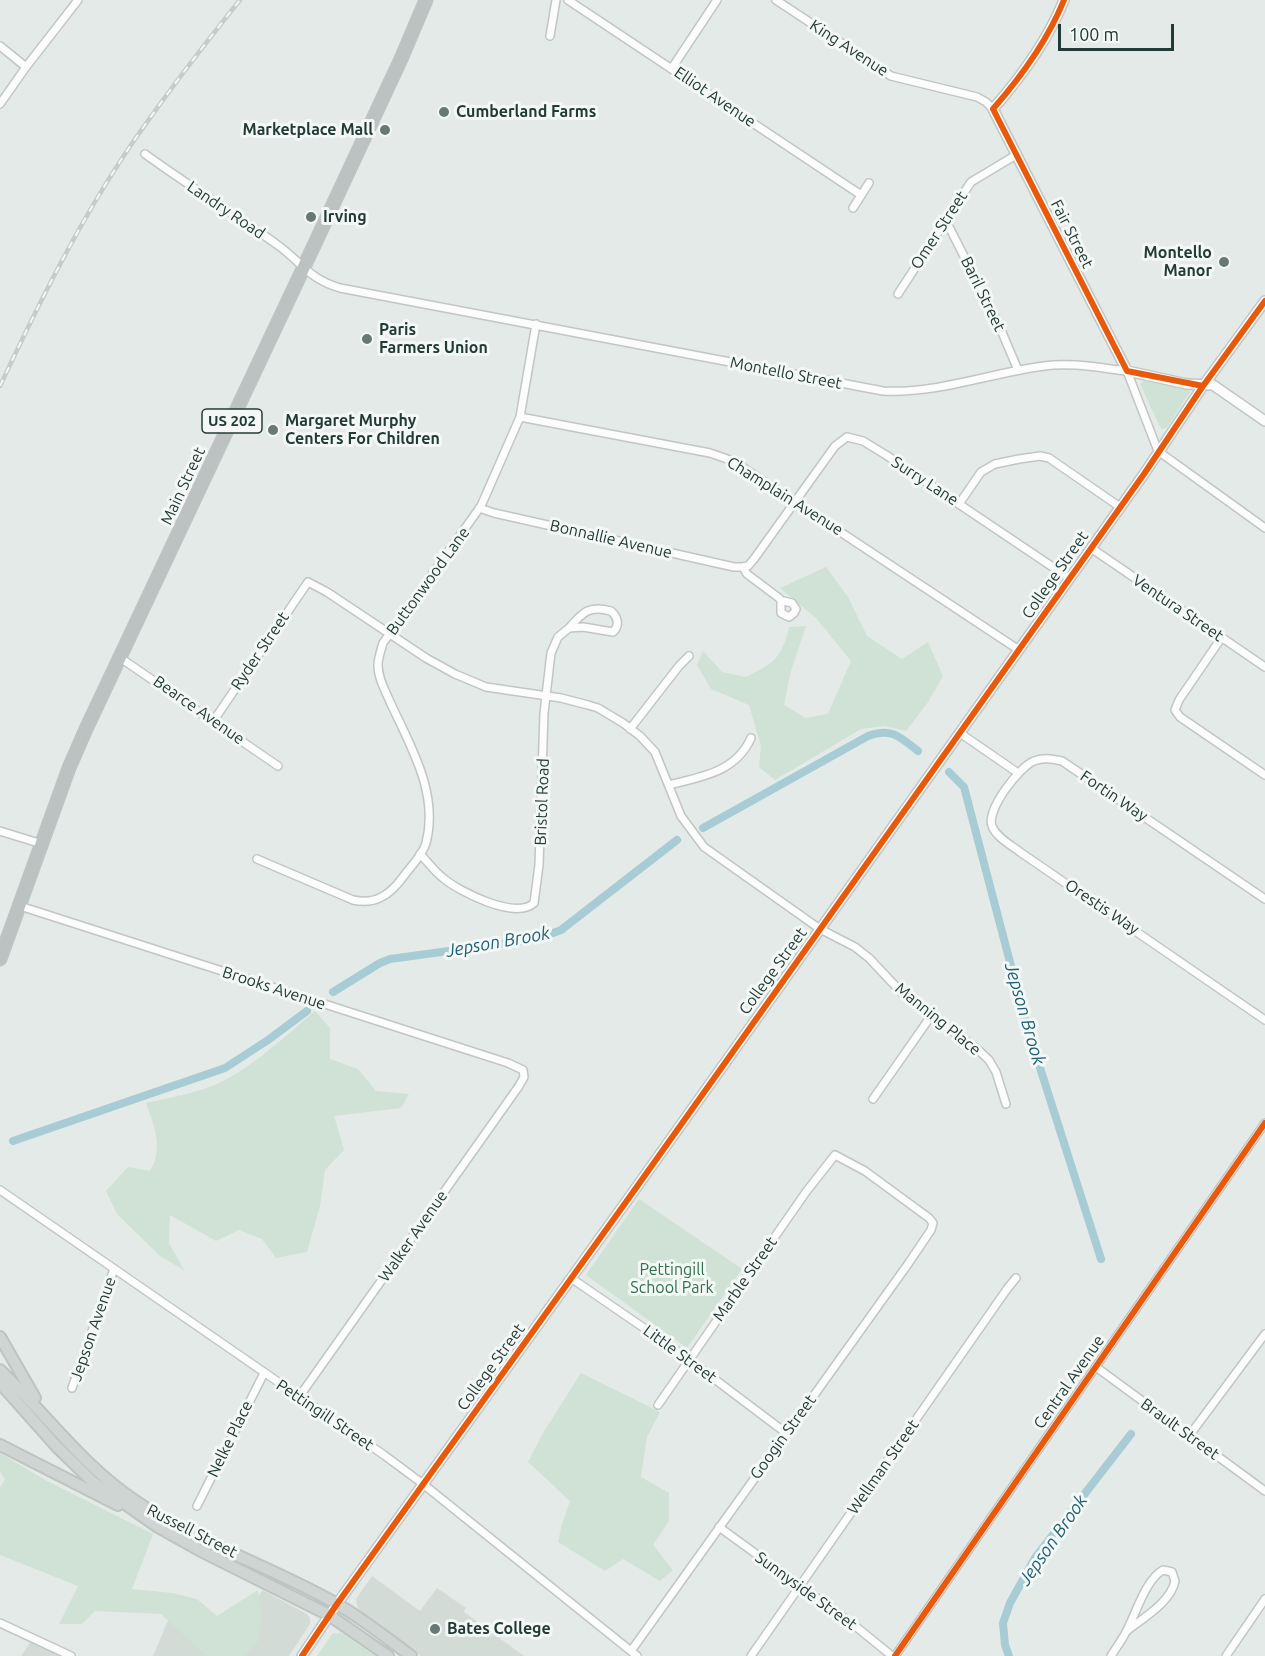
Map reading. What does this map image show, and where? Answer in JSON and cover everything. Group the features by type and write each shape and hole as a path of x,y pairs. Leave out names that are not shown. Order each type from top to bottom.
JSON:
{"highway":[{"name":"Main Street","path":"0,959 69,768 401,59 426,0"}],"main road":[{"path":"0,1337 29,1390 59,1432"},
{"name":"Russell Street","path":"0,1370 104,1478 151,1511 337,1604 411,1656"},
{"name":"Russell Street","path":"0,1383 58,1448 92,1481 158,1527 329,1615 388,1656"},
{"path":"0,1445 158,1527"}],"street":[{"path":"0,104 78,0"},
{"path":"549,36 556,0"},
{"name":"Elliot Avenue","path":"568,0 861,195"},
{"path":"672,68 717,0"},
{"name":"King Avenue","path":"776,0 891,76 977,97 993,109"},
{"path":"993,109 1026,67 1055,20 1064,0"},
{"path":"0,46 26,67"},
{"name":"Fair Street","path":"993,109 1127,371 1158,451"},
{"name":"Landry Road","path":"145,154 282,248 303,269"},
{"name":"Omer Street","path":"898,294 970,182 1016,155"},
{"path":"853,208 869,183"},
{"name":"Baril Street","path":"945,219 998,323 1018,370"},
{"name":"Montello Street","path":"303,269 320,281 339,288 883,391 916,390 1018,370 1074,365 1127,371 1203,386 1213,385 1265,420"},
{"name":"College Street","path":"302,1656 1265,301"},
{"name":"Buttonwood Lane","path":"420,854 426,844 428,834 425,784 416,755 383,686 378,668 381,650 479,508 520,417 536,324"},
{"name":"Champlain Avenue","path":"520,417 724,457 740,465 1019,650"},
{"name":"Surry Lane","path":"795,501 843,438 863,441 1069,578"},
{"path":"1158,451 1265,528"},
{"path":"959,504 986,468 1040,456 1058,463 1120,507"},
{"path":"784,601 792,603 796,609 789,617 781,613 781,601 747,574 742,567 748,566 754,559 795,501"},
{"name":"Bonnallie Avenue","path":"479,508 742,567"},
{"name":"Ventura Street","path":"1091,548 1265,667"},
{"name":"Manning Place","path":"308,582 327,592 426,658 471,681 486,687 575,701 598,708 630,729 655,752 681,816 704,848 820,928 855,947 869,958 902,993 975,1047 989,1060 996,1072 1006,1104"},
{"name":"Ryder Street","path":"214,720 308,582"},
{"name":"Bristol Road","path":"420,854 444,878 480,899 517,908 531,906 536,898 539,865 545,696 553,647 558,637 588,610 594,608 611,611 617,620 616,630 608,633 583,627 569,628"},
{"path":"1222,637 1179,700 1175,710 1180,717 1265,775"},
{"path":"630,729 689,656"},
{"name":"Bearce Avenue","path":"119,657 278,766"},
{"path":"960,733 1018,773"},
{"path":"669,785 718,771 742,754 751,738"},
{"name":"Fortin Way","path":"1018,773 1028,764 1044,758 1066,764 1265,899"},
{"name":"Orestis Way","path":"1018,773 994,807 991,816 996,833 1020,852 1265,1020"},
{"path":"0,831 42,844"},
{"path":"257,859 353,900 364,902 392,891 420,854"},
{"name":"Brooks Avenue","path":"20,906 520,1067 524,1073"},
{"path":"873,1099 931,1016"},
{"name":"Walker Avenue","path":"299,1397 519,1086 524,1073"},
{"name":"Central Avenue","path":"894,1656 1265,1123"},
{"name":"Marble Street","path":"658,1405 688,1359 835,1155 865,1171 933,1223"},
{"name":"Pettingill Street","path":"0,1190 423,1484 637,1656"},
{"name":"Googin Street","path":"631,1651 908,1264 931,1230 933,1223"},
{"name":"Jepson Avenue","path":"72,1388 114,1269"},
{"name":"Little Street","path":"572,1278 688,1359 786,1433"},
{"name":"Wellman Street","path":"751,1656 1006,1289 1016,1278"},
{"path":"1189,1436 1265,1334"},
{"name":"Brault Street","path":"1096,1367 1264,1488"},
{"name":"Nelke Place","path":"196,1506 264,1373"},
{"name":"Sunnyside Street","path":"719,1527 894,1656"},
{"path":"1110,1656 1128,1630 1153,1578 1163,1570 1172,1572 1175,1581 1169,1594 1128,1630"},
{"path":"1226,1656 1265,1599"},
{"path":"0,1623 71,1656"}],"shaded area":[{"name":"Bates College","path":"372,1576 420,1611 437,1588 466,1608 464,1612 524,1656 421,1656 358,1609 356,1599"},
{"path":"262,1590 307,1614 310,1618 310,1624 289,1656 153,1656 169,1618 233,1648"},
{"path":"31,1641 64,1656 21,1656"}],"green space":[{"path":"1144,381 1190,392 1167,428 1160,427 1140,384"},
{"path":"826,567 848,597 867,636 902,659 928,642 943,676 928,702 906,731 885,726 861,729 775,780 759,767 761,746 749,705 711,689 697,665 703,651 722,672 746,677 775,659 783,646 789,627 806,626 790,674 784,705 806,718 828,714 851,661 816,618 780,588"},
{"path":"315,1011 330,1028 330,1059 358,1069 376,1091 409,1094 401,1108 334,1116 344,1150 325,1170 320,1206 307,1252 276,1258 262,1239 239,1230 216,1241 170,1215 169,1243 184,1270 160,1256 117,1214 106,1191 128,1167 150,1171 154,1163 156,1137 146,1103 198,1091 227,1079 262,1056"},
{"name":"Pettingill School Park","path":"639,1199 742,1269 687,1348 586,1275"},
{"path":"581,1373 660,1412 647,1437 641,1477 669,1493 669,1521 653,1545 673,1570 660,1581 623,1559 605,1571 558,1542 570,1501 528,1462 543,1433"},
{"path":"0,1453 47,1481 153,1534 132,1589 172,1593 197,1599 217,1616 258,1590 262,1616 259,1640 245,1656 207,1656 161,1614 95,1611 82,1624 59,1624 78,1586 0,1555 0,1487 5,1480 0,1471"},
{"path":"340,1632 375,1656 317,1656 333,1633"}],"waterway":[{"name":"Jepson Brook","path":"703,828 876,733 895,735 918,751"},
{"name":"Jepson Brook","path":"949,772 964,787 1027,1027 1101,1259"},
{"name":"Jepson Brook","path":"333,992 390,959 540,938 561,930 677,840"},
{"name":"Jepson Brook","path":"13,1141 225,1068 307,1011"},
{"name":"Jepson Brook","path":"1009,1656 1005,1645 1003,1623 1010,1603 1035,1558 1131,1434"}],"railway":[{"path":"0,386 62,261 114,171 172,88 240,0"}],"cycle path":[{"path":"1064,0 1033,58 993,109 1127,371 1203,386"},
{"path":"302,1656 1265,301"},
{"path":"895,1656 1265,1123"}],"place":[{"name":"Cumberland Farms","path":"444,112"},
{"name":"Marketplace Mall","path":"385,130"},
{"name":"Irving","path":"311,217"},
{"name":"Montello Manor","path":"1224,262"},
{"name":"Paris Farmers Union","path":"367,339"},
{"name":"Margaret Murphy Centers For Children","path":"273,430"},
{"name":"Bates College","path":"435,1629"}]}
